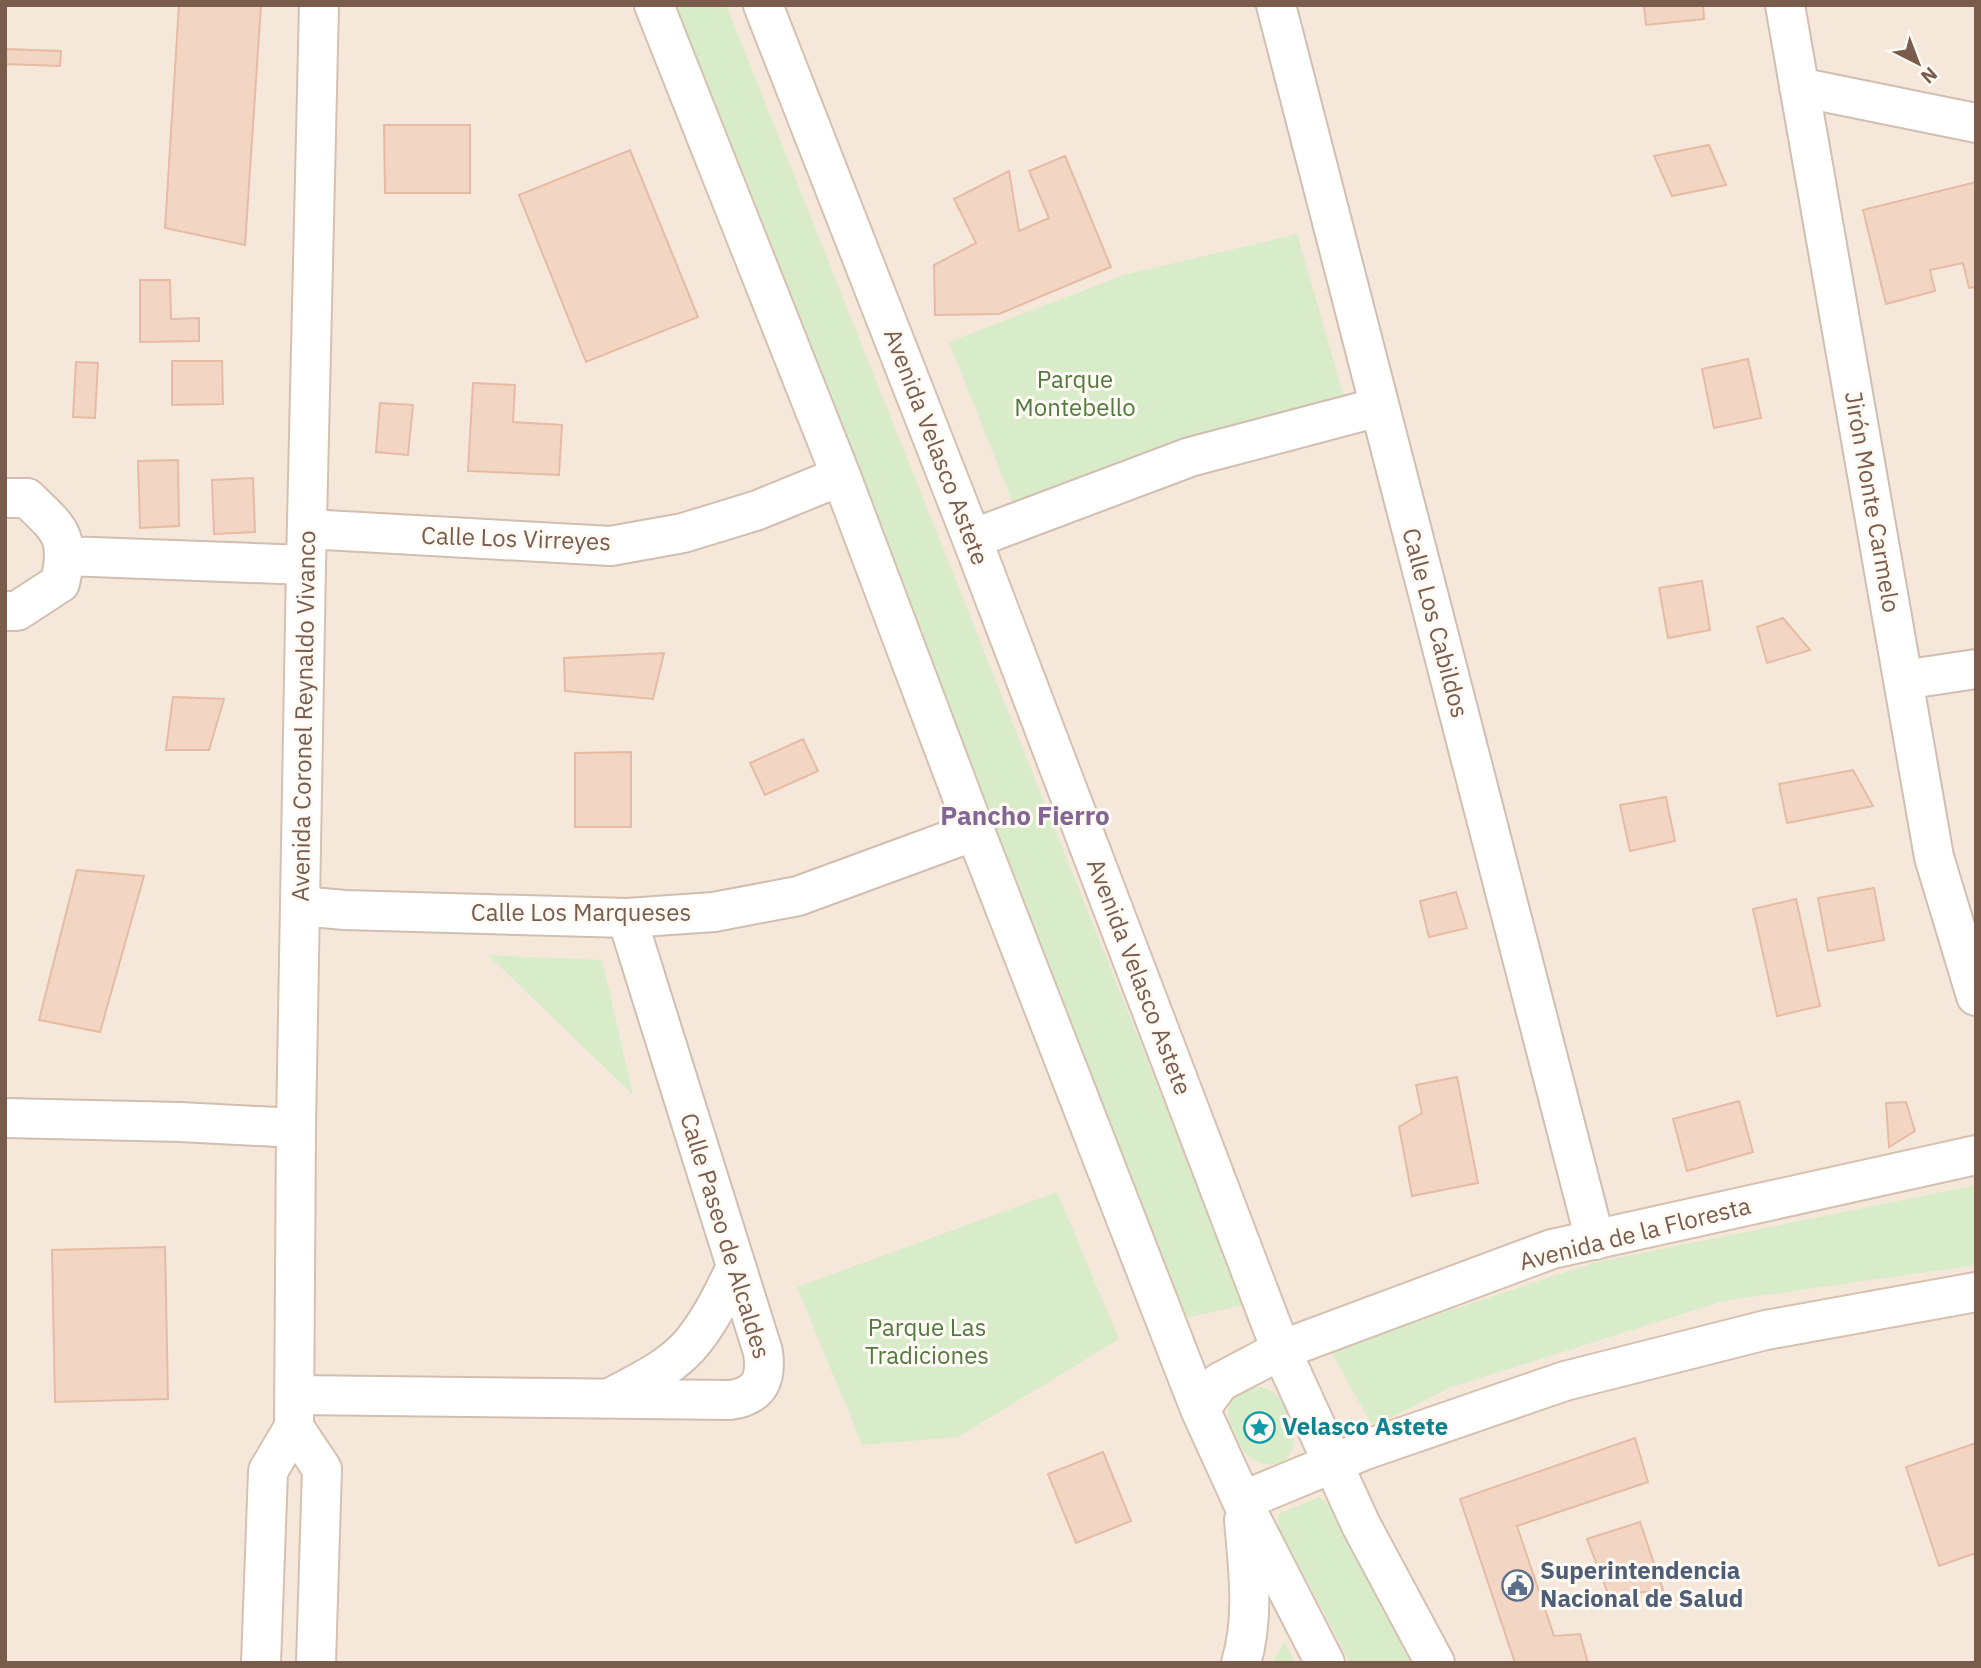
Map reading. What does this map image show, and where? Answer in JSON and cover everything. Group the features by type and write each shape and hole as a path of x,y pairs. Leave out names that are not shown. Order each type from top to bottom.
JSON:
{"street":[{"name":"Avenida Coronel Reynaldo Vivanco","path":"294,1411 306,547 319,5"},
{"path":"654,5 841,476 975,831 1200,1409 1242,1501 1325,1663"},
{"name":"Avenida Velasco Astete","path":"763,5 972,539 1282,1350 1361,1525 1435,1663"},
{"name":"Calle Los Cabildos","path":"1276,5 1595,1240"},
{"name":"Jirón Monte Carmelo","path":"1785,5 1934,857 1976,996"},
{"path":"1799,87 1976,124"},
{"path":"972,539 1190,457 1379,407"},
{"name":"Calle Los Virreyes","path":"66,556 306,547 611,546 683,534 758,510 841,476"},
{"path":"5,498 27,498 58,528 66,556 60,583 17,611 5,611"},
{"path":"1903,680 1976,668"},
{"name":"Calle Los Marqueses","path":"300,906 345,910 627,918 714,912 798,895 975,831"},
{"name":"Calle Paseo de Alcaldes","path":"294,1411 610,1398 730,1400 744,1398 759,1385 765,1369 764,1352 627,918"},
{"path":"5,1118 296,1128"},
{"name":"Avenida de la Floresta","path":"1200,1409 1220,1382 1282,1350 1552,1250 1976,1155"},
{"path":"610,1398 669,1364 694,1341 716,1309 736,1267"},
{"path":"1242,1501 1332,1463 1565,1381 1766,1330 1976,1292"},
{"path":"261,1663 268,1471 294,1411"},
{"path":"294,1411 322,1469 316,1663"},
{"path":"1241,1663 1248,1639 1249,1598 1242,1501"}],"shaded area":[{"path":"5,5 1976,5 1976,1663 5,1663"}],"green space":[{"path":"673,5 726,5 1245,1305 1185,1318"},
{"name":"Parque Montebello","path":"1297,234 1348,410 1019,519 949,342 1124,275"},
{"path":"488,955 602,960 633,1095"},
{"path":"1976,1185 1976,1265 1723,1301 1449,1388 1373,1427 1330,1350 1593,1263"},
{"name":"Parque Las Tradiciones","path":"1057,1192 1119,1339 958,1437 862,1445 797,1287"},
{"path":"1254,1386 1270,1390 1280,1397 1292,1425 1294,1440 1290,1454 1275,1464 1262,1463 1249,1457 1228,1418 1233,1399"},
{"path":"1319,1497 1335,1509 1415,1663 1350,1663 1279,1527 1278,1514"},
{"path":"1285,1641 1295,1663 1272,1663"}],"building":[{"path":"179,5 261,5 245,245 165,228"},
{"path":"1644,5 1703,5 1704,19 1646,25"},
{"path":"5,49 61,51 60,66 5,64"},
{"path":"384,125 470,125 470,193 385,193"},
{"path":"1709,145 1726,185 1672,196 1654,156"},
{"path":"630,150 698,317 586,362 519,195"},
{"path":"1065,156 1111,267 999,314 935,315 934,265 976,243 954,199 1009,171 1019,231 1049,218 1029,171"},
{"path":"1976,182 1976,287 1969,288 1963,263 1930,270 1935,291 1886,304 1863,210"},
{"path":"140,280 170,280 171,319 199,318 199,341 140,342"},
{"path":"1748,359 1761,418 1714,428 1702,369"},
{"path":"172,361 222,361 223,404 172,405"},
{"path":"76,362 98,363 95,418 73,417"},
{"path":"473,383 515,385 513,422 562,425 559,475 468,471"},
{"path":"380,403 413,405 408,455 376,452"},
{"path":"178,460 179,526 140,528 138,461"},
{"path":"253,478 255,532 214,534 212,480"},
{"path":"1702,581 1710,630 1668,638 1659,588"},
{"path":"1783,618 1810,650 1767,663 1757,627"},
{"path":"664,653 653,699 565,691 564,658"},
{"path":"173,697 224,699 209,750 166,750"},
{"path":"803,739 818,771 765,795 750,763"},
{"path":"631,752 631,827 575,827 575,753"},
{"path":"1853,770 1873,806 1787,823 1779,784"},
{"path":"1666,797 1675,841 1630,851 1620,805"},
{"path":"77,870 144,876 100,1032 39,1020"},
{"path":"1874,888 1884,940 1828,951 1818,898"},
{"path":"1456,892 1467,928 1429,937 1420,901"},
{"path":"1796,899 1820,1006 1777,1016 1753,909"},
{"path":"1457,1077 1478,1183 1412,1196 1399,1127 1422,1113 1416,1085"},
{"path":"1739,1101 1753,1152 1687,1171 1673,1119"},
{"path":"1906,1102 1915,1131 1889,1147 1886,1103"},
{"path":"165,1247 168,1399 55,1402 52,1250"},
{"path":"1635,1438 1648,1482 1517,1526 1554,1636 1580,1634 1588,1663 1515,1663 1460,1499"},
{"path":"1976,1443 1976,1553 1939,1566 1906,1467"},
{"path":"1103,1452 1131,1521 1076,1543 1048,1474"},
{"path":"1640,1522 1663,1590 1609,1596 1587,1539"}],"place":[{"name":"Velasco Astete","path":"1259,1427"},
{"name":"Superintendencia Nacional de Salud","path":"1517,1585"}],"district":[{"name":"Pancho Fierro","path":"1025,816"}]}
